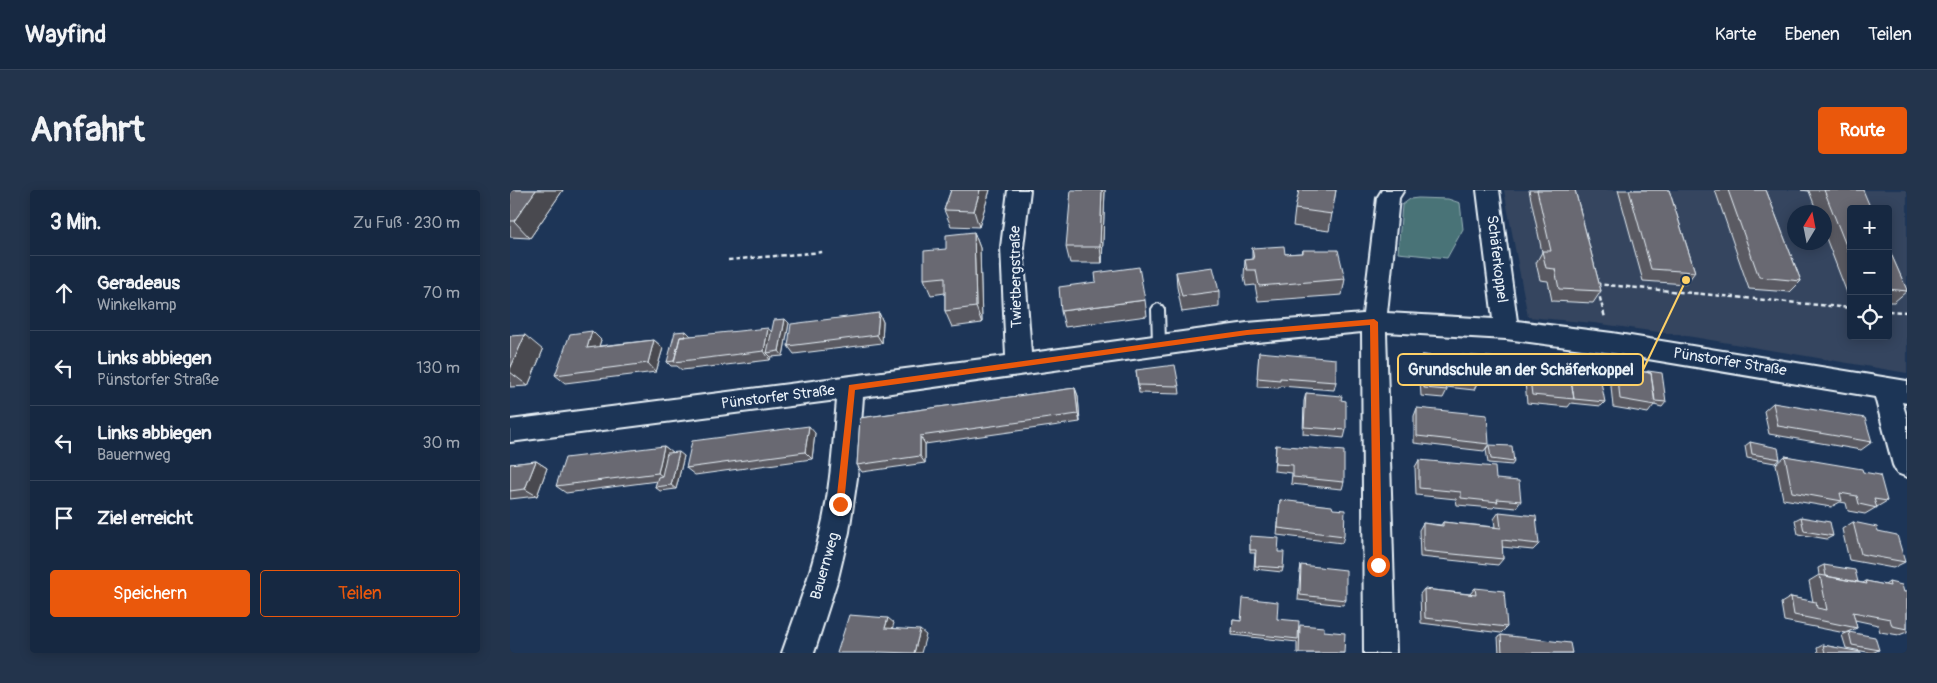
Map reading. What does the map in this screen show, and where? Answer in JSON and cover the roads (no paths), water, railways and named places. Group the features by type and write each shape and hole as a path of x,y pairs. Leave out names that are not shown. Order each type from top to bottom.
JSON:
{"street":[{"name":"Twietbergstraße","path":"1019,190 1012,247 1019,364"},
{"name":"Schäferkoppel","path":"1488,190 1506,329"},
{"path":"1380,653 1374,322 1390,194"},
{"name":"Pünstorfer Straße","path":"510,431 851,388 1247,332 1374,322 1506,329 1612,343 1896,390"},
{"name":"Bauernweg","path":"798,653 829,557 835,530 840,504 851,388"},
{"path":"1896,390 1907,465"}],"lane":[{"path":"1158,309 1159,344"}],"place":[{"name":"Grundschule an der Schäferkoppel","path":"1686,280"}]}
